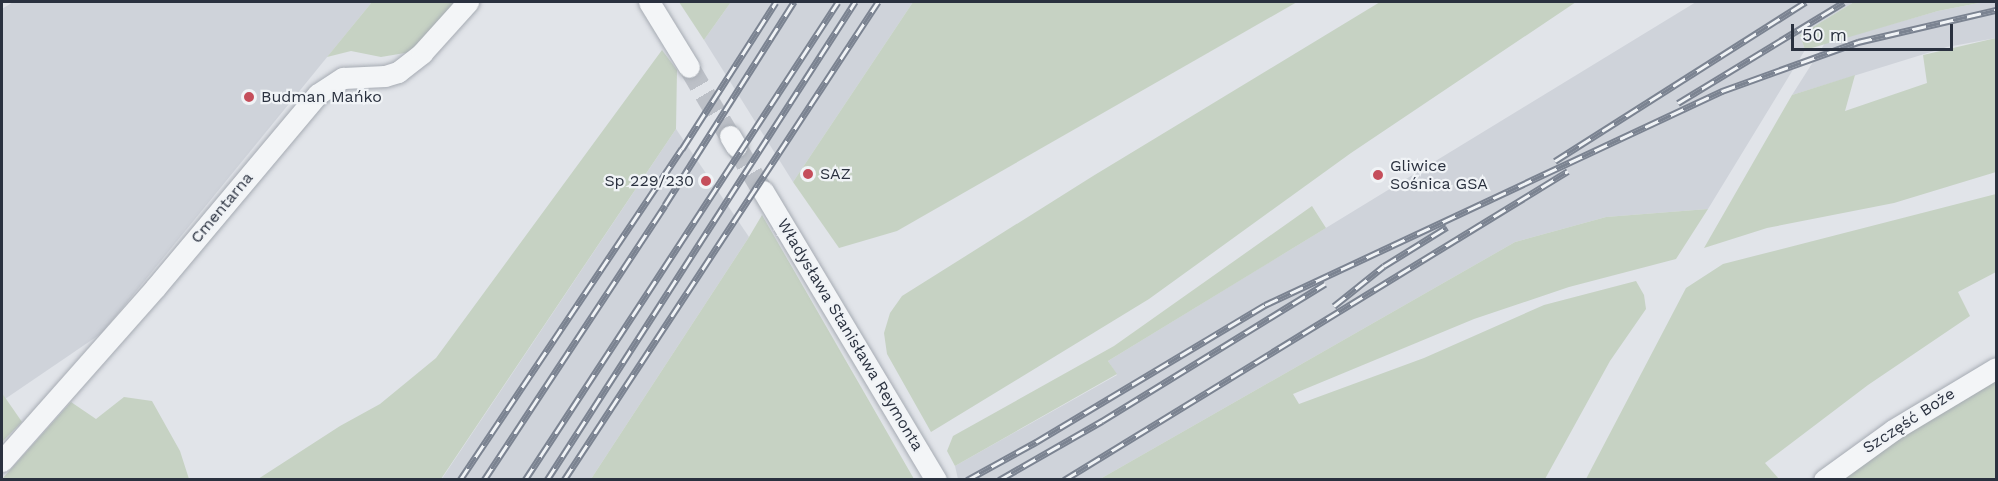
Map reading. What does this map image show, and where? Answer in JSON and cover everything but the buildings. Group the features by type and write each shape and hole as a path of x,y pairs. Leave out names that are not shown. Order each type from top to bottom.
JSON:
{"street":[{"name":"Cmentarna","path":"2,461 155,288 318,94 343,78 385,76 398,72 422,53 468,2"},
{"path":"650,2 689,67"},
{"name":"Władysława Stanisława Reymonta","path":"763,191 936,480"},
{"name":"Szczęść Boże","path":"1824,480 1893,430 1996,368"}],"shaded area":[{"path":"13,2 372,2 102,333 5,399 2,393 2,9"},
{"path":"731,2 913,2 793,182 704,40"},
{"path":"1696,2 1854,2 1800,35 1805,50 1708,209 1606,217 1515,242 1100,479 958,479 955,466 1117,375 1108,361"},
{"path":"1984,2 1996,2 1996,38 1947,47 1792,95 1825,43 1938,11"},
{"path":"676,129 749,237 591,479 441,480"}],"green space":[{"path":"372,2 455,2 411,52 381,57 351,51 327,57"},
{"path":"679,2 731,2 704,40"},
{"path":"913,2 1297,2 897,231 839,248 793,182"},
{"path":"1380,2 1576,2 1351,153 1149,299 931,432 887,354 884,333 890,313 902,296 1093,176"},
{"path":"1854,2 1984,2 1938,11 1805,50 1800,35"},
{"path":"1996,38 1996,172 1894,203 1767,228 1704,248 1792,95 1855,75 1845,111 1927,83 1923,55"},
{"path":"662,50 677,70 676,129 441,479 258,479 340,426 380,404 436,358"},
{"path":"1996,194 1996,272 1958,292 1970,316 1868,385 1765,463 1779,479 1586,479 1686,288 1723,264"},
{"path":"1312,206 1326,228 1108,361 1117,374 955,466 947,451 953,436 1114,346"},
{"path":"1708,209 1676,259 1569,287 1474,319 1293,394 1299,404 1424,358 1544,305 1636,281 1644,295 1646,309 1610,361 1545,479 1100,479 1515,242 1606,217"},
{"path":"762,215 914,479 591,479 749,237"},
{"path":"1996,381 1996,479 1843,480 1856,468 1961,399"},
{"path":"2,393 22,422 2,442"},
{"path":"124,397 152,401 180,451 189,479 2,479 71,402 96,419"}],"tunnel":[{"path":"689,67 730,136"},
{"path":"736,146 763,191"}],"railway":[{"path":"460,480 682,149 776,2"},
{"path":"484,480 665,205 794,2"},
{"path":"525,480 838,2"},
{"path":"547,480 855,2"},
{"path":"564,480 878,2"},
{"path":"1555,161 1806,2"},
{"path":"1678,103 1844,2"},
{"path":"967,480 1036,442 1265,305 1722,91 1858,42 1996,10"},
{"path":"1064,480 1568,171"},
{"path":"1334,306 1384,266 1447,227"},
{"path":"999,480 1102,421 1325,284"}],"place":[{"name":"Budman Mańko","path":"249,97"},
{"name":"SAZ","path":"808,174"},
{"name":"Gliwice Sośnica GSA","path":"1378,175"},
{"name":"Sp 229/230","path":"706,181"}]}
